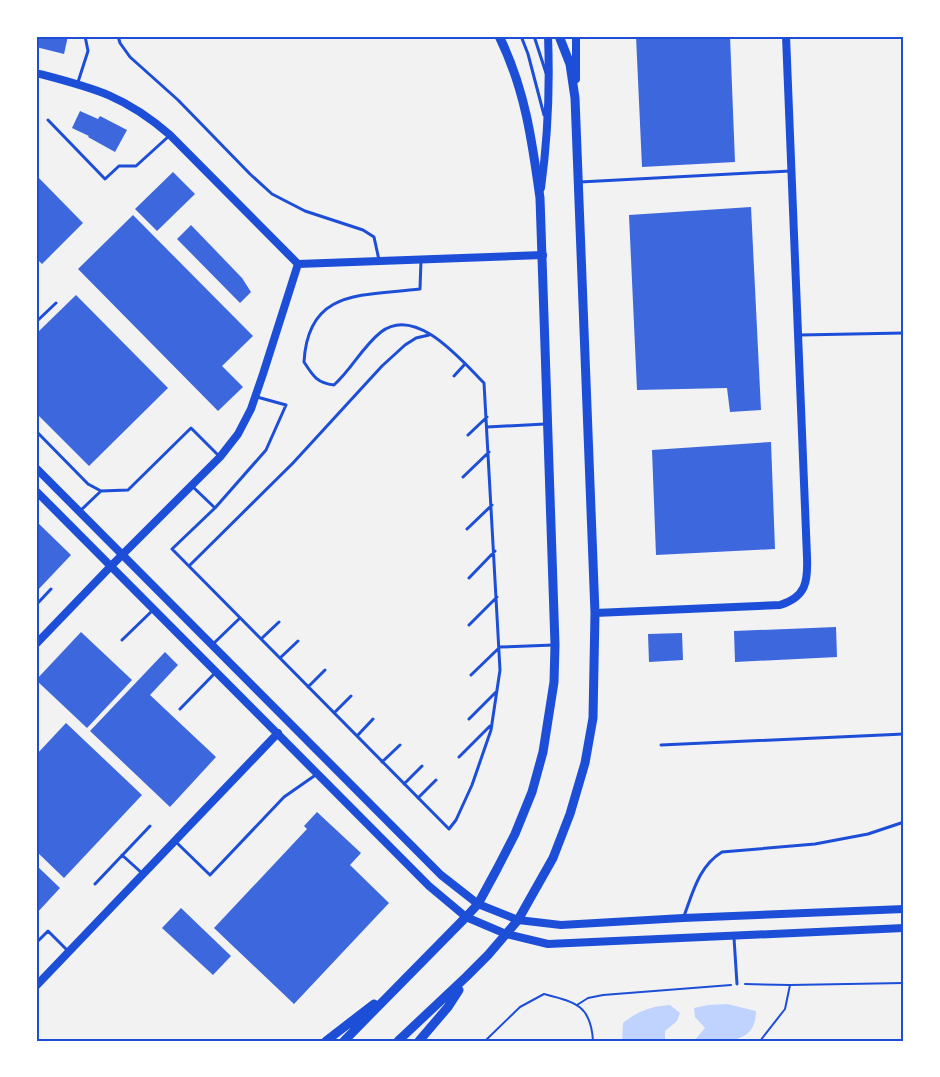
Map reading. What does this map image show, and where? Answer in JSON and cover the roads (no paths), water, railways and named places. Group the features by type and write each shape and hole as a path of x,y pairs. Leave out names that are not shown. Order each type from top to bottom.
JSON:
{"main road":[{"path":"344,1041 478,903 515,834 532,792 551,711 555,645 540,198 533,145 520,86 499,36"},
{"path":"398,1041 466,977 518,920 553,858 570,814 585,764 593,718 595,613 575,98 570,64 559,36"},
{"path":"419,1041 448,1007 466,977"},
{"path":"326,1041 402,982"}],"street":[{"path":"540,198 547,146 550,86 548,36"},
{"path":"575,98 576,36"},
{"path":"595,613 780,605 799,595 805,586 807,575 786,36"},
{"path":"36,73 101,91 148,116 170,135 298,264 543,255"},
{"path":"36,645 220,457 238,435 255,396 298,264"},
{"path":"36,468 441,875 478,903 518,920 561,925 904,909"},
{"path":"36,490 429,886 466,916 506,934 548,944 904,928"},
{"path":"36,986 278,733"}],"lane":[{"path":"78,84 88,51 85,36"},
{"path":"118,36 130,57 272,194 305,211 363,230 374,237 379,260"},
{"path":"520,36 528,54 547,126"},
{"path":"534,36 550,86"},
{"path":"48,120 105,179 119,166 136,166 170,135"},
{"path":"578,182 791,171"},
{"path":"255,396 286,405 266,450 215,508 172,549 449,829 456,820 472,785 491,725 500,670 484,383 431,335 412,326 401,324 392,326 375,338 346,375 334,385 321,383 313,378 304,362 308,333 318,316 331,305 351,296 420,289 421,258"},
{"path":"36,322 56,303"},
{"path":"798,335 904,333"},
{"path":"189,566 293,463 382,366 416,338 431,335"},
{"path":"454,376 465,364"},
{"path":"468,435 486,417"},
{"path":"487,427 548,424"},
{"path":"36,431 88,484 101,491 128,490 191,428 220,457"},
{"path":"463,477 489,452"},
{"path":"192,485 215,508"},
{"path":"80,512 101,491"},
{"path":"467,530 492,505"},
{"path":"468,578 495,551"},
{"path":"36,605 51,589"},
{"path":"469,625 497,597"},
{"path":"122,640 154,609"},
{"path":"213,644 240,618"},
{"path":"261,639 279,622"},
{"path":"280,658 298,641"},
{"path":"471,675 500,647 555,645"},
{"path":"308,687 325,670"},
{"path":"180,709 216,671"},
{"path":"469,719 497,691"},
{"path":"334,713 351,696"},
{"path":"357,736 373,719"},
{"path":"459,757 491,725"},
{"path":"661,745 904,734"},
{"path":"382,762 400,745"},
{"path":"404,784 422,766"},
{"path":"175,840 210,875 284,797 319,773"},
{"path":"418,798 435,780"},
{"path":"683,918 702,872 711,859 722,852 815,844 868,834 904,822"},
{"path":"95,884 150,826"},
{"path":"122,855 143,874"},
{"path":"36,943 48,931 69,952"},
{"path":"734,935 737,984"}],"water":[{"path":"727,1004 756,1011 750,1031 735,1040 694,1041 705,1028 695,1017 694,1008"},
{"path":"670,1005 680,1013 677,1021 665,1031 665,1041 622,1041 623,1023 645,1010"}]}
